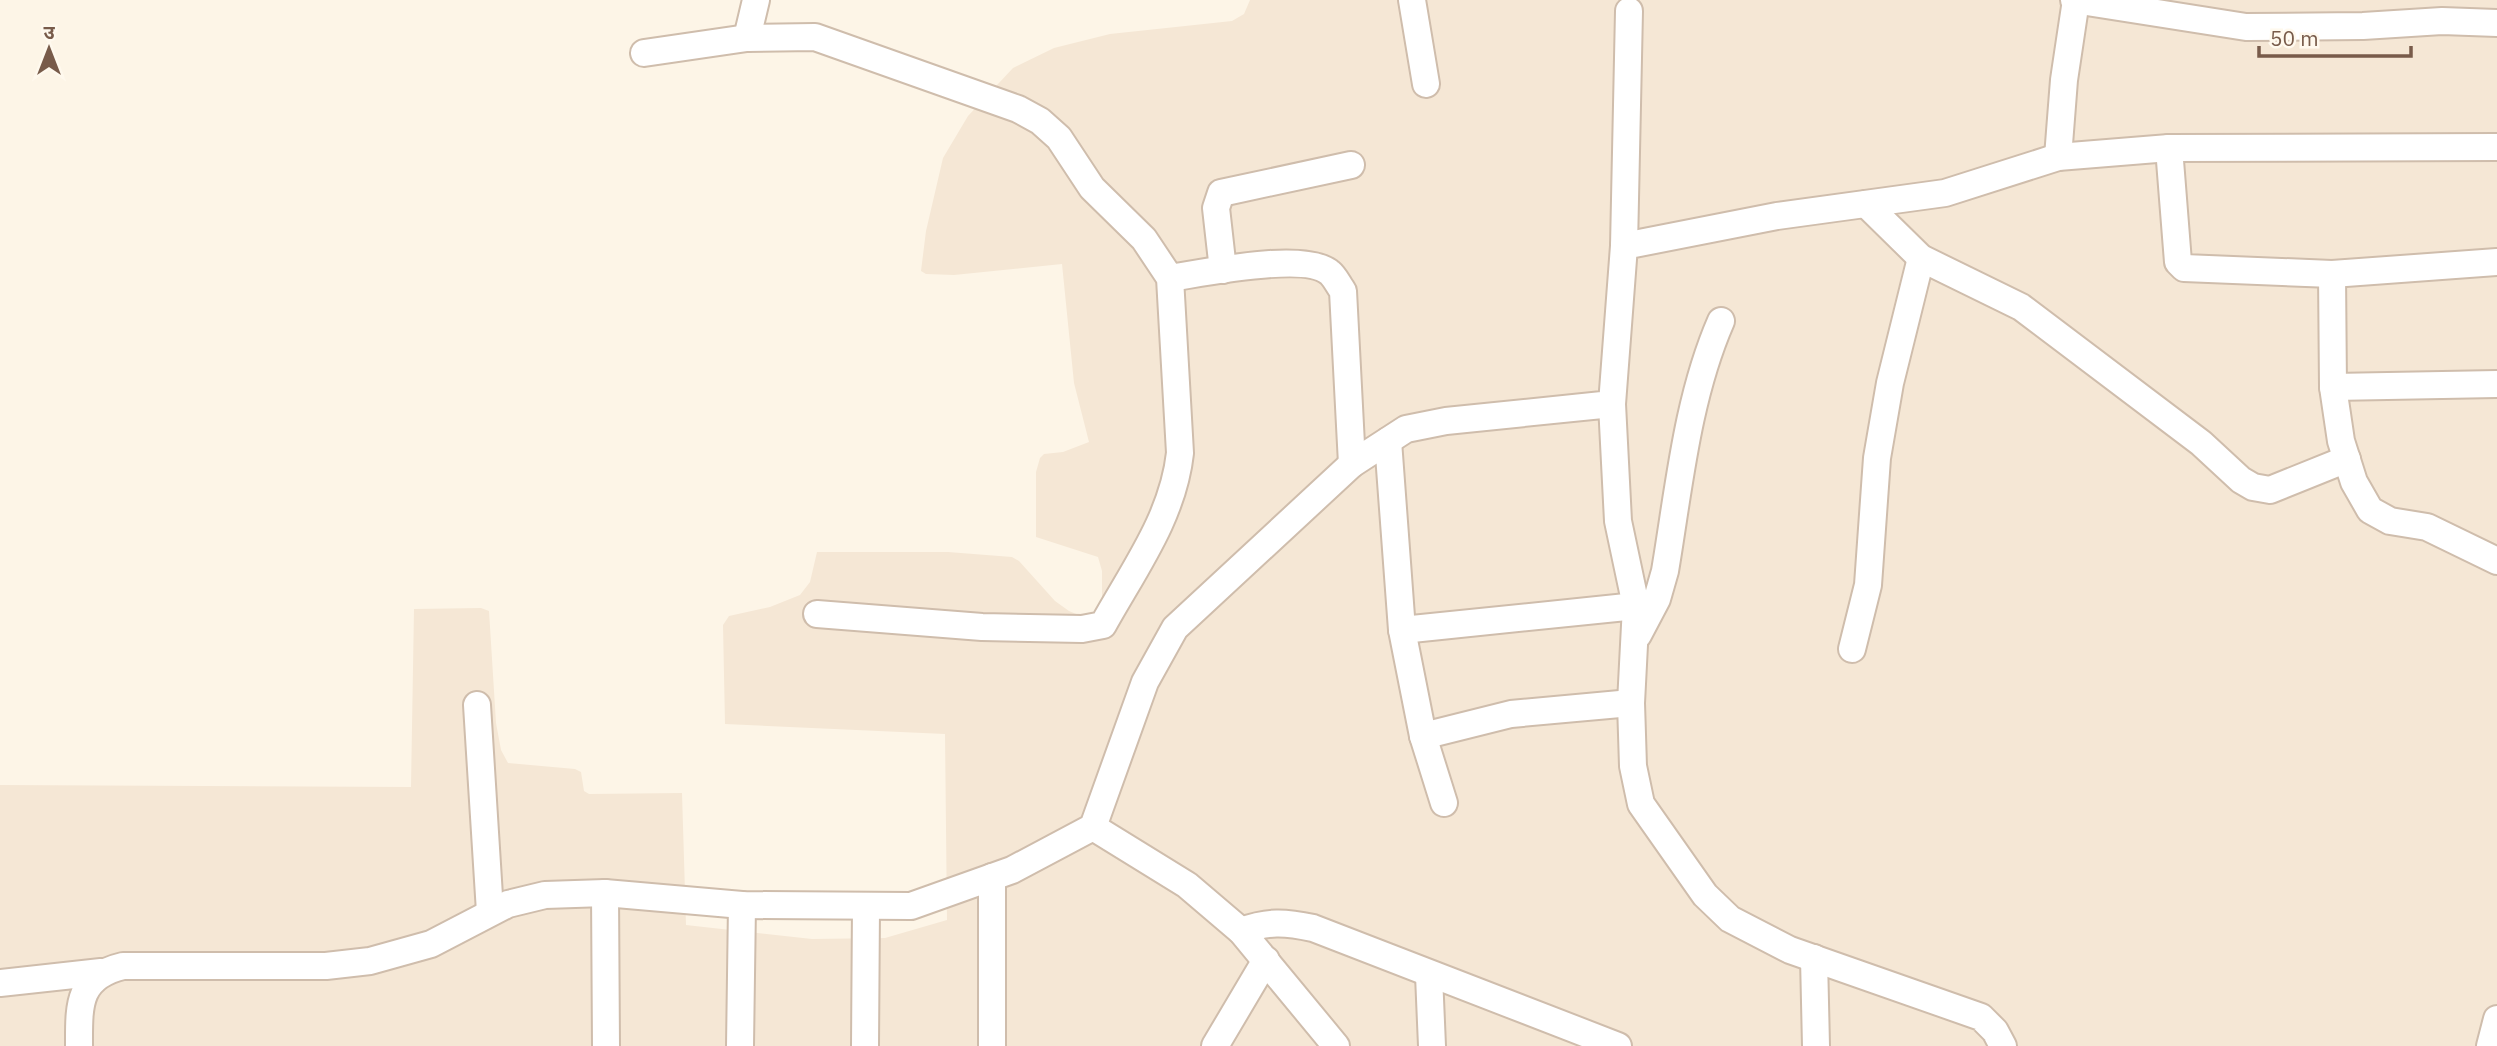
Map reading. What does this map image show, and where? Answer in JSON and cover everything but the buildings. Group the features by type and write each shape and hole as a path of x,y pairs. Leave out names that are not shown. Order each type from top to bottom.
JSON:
{"street":[{"path":"747,38 756,0"},
{"path":"1412,0 1426,85"},
{"path":"2058,157 2064,80 2075,0 2246,27 2363,26 2442,21 2497,23"},
{"path":"1629,10 1623,246 1612,404 1618,521 1636,606 1631,703 1633,766 1640,804 1705,895 1730,919 1814,958 1981,1017 1995,1031 2003,1046"},
{"path":"644,53 747,38 815,37 1018,110 1040,121 1059,138 1092,188 1144,239 1170,278 1180,453 1177,482 1166,514 1103,625 1082,629 982,626 817,614"},
{"path":"1623,246 1693,231 1945,192 2058,157 2169,148 2497,147"},
{"path":"2169,148 2178,262 2183,268 2332,274 2497,262"},
{"path":"1223,271 1216,208 1221,192 1351,165"},
{"path":"1866,204 1921,258 2021,307 2202,443 2253,486 2270,490 2347,459"},
{"path":"1853,649 1868,585 1877,458 1890,383 1921,258"},
{"path":"1170,278 1283,262 1312,265 1330,272 1343,291 1352,464"},
{"path":"2332,274 2333,387 2347,459 2354,482 2370,510 2390,521 2427,527 2497,561"},
{"path":"1634,643 1657,599 1665,571 1697,392 1706,354 1721,321"},
{"path":"2333,387 2497,384"},
{"path":"0,983 101,972 123,967 326,967 370,961 431,944 490,912 545,895 606,893 741,905 911,906 1012,870 1093,827 1145,682 1175,628 1352,464 1406,429 1446,421 1612,404"},
{"path":"1388,441 1402,630 1423,736 1444,803"},
{"path":"1402,630 1636,606"},
{"path":"1423,736 1511,714 1631,703"},
{"path":"477,705 490,912"},
{"path":"1093,827 1187,885 1241,931 1336,1046"},
{"path":"992,877 992,1046"},
{"path":"606,893 606,1046"},
{"path":"740,1046 741,905"},
{"path":"865,1046 866,907"},
{"path":"1241,931 1264,922 1285,922 1313,928 1613,1045"},
{"path":"1814,958 1816,1046"},
{"path":"1215,1046 1266,960"},
{"path":"79,1046 79,1009 85,991 101,972"},
{"path":"1429,975 1432,1046"},
{"path":"2490,1046 2497,1019"}],"shaded area":[{"path":"1250,0 2497,0 2497,1046 0,1046 0,785 411,787 414,609 481,608 489,611 496,723 501,750 508,763 575,769 581,772 584,791 589,794 682,793 686,925 812,939 885,938 947,920 945,734 725,724 723,625 729,616 770,607 800,595 810,582 817,552 948,552 1012,557 1019,561 1055,601 1069,611 1088,619 1102,615 1102,571 1098,557 1036,537 1036,472 1040,458 1044,454 1063,452 1089,442 1074,383 1062,264 954,275 926,274 921,271 926,231 943,158 968,116 1013,68 1054,48 1110,34 1232,21 1244,14"}]}
